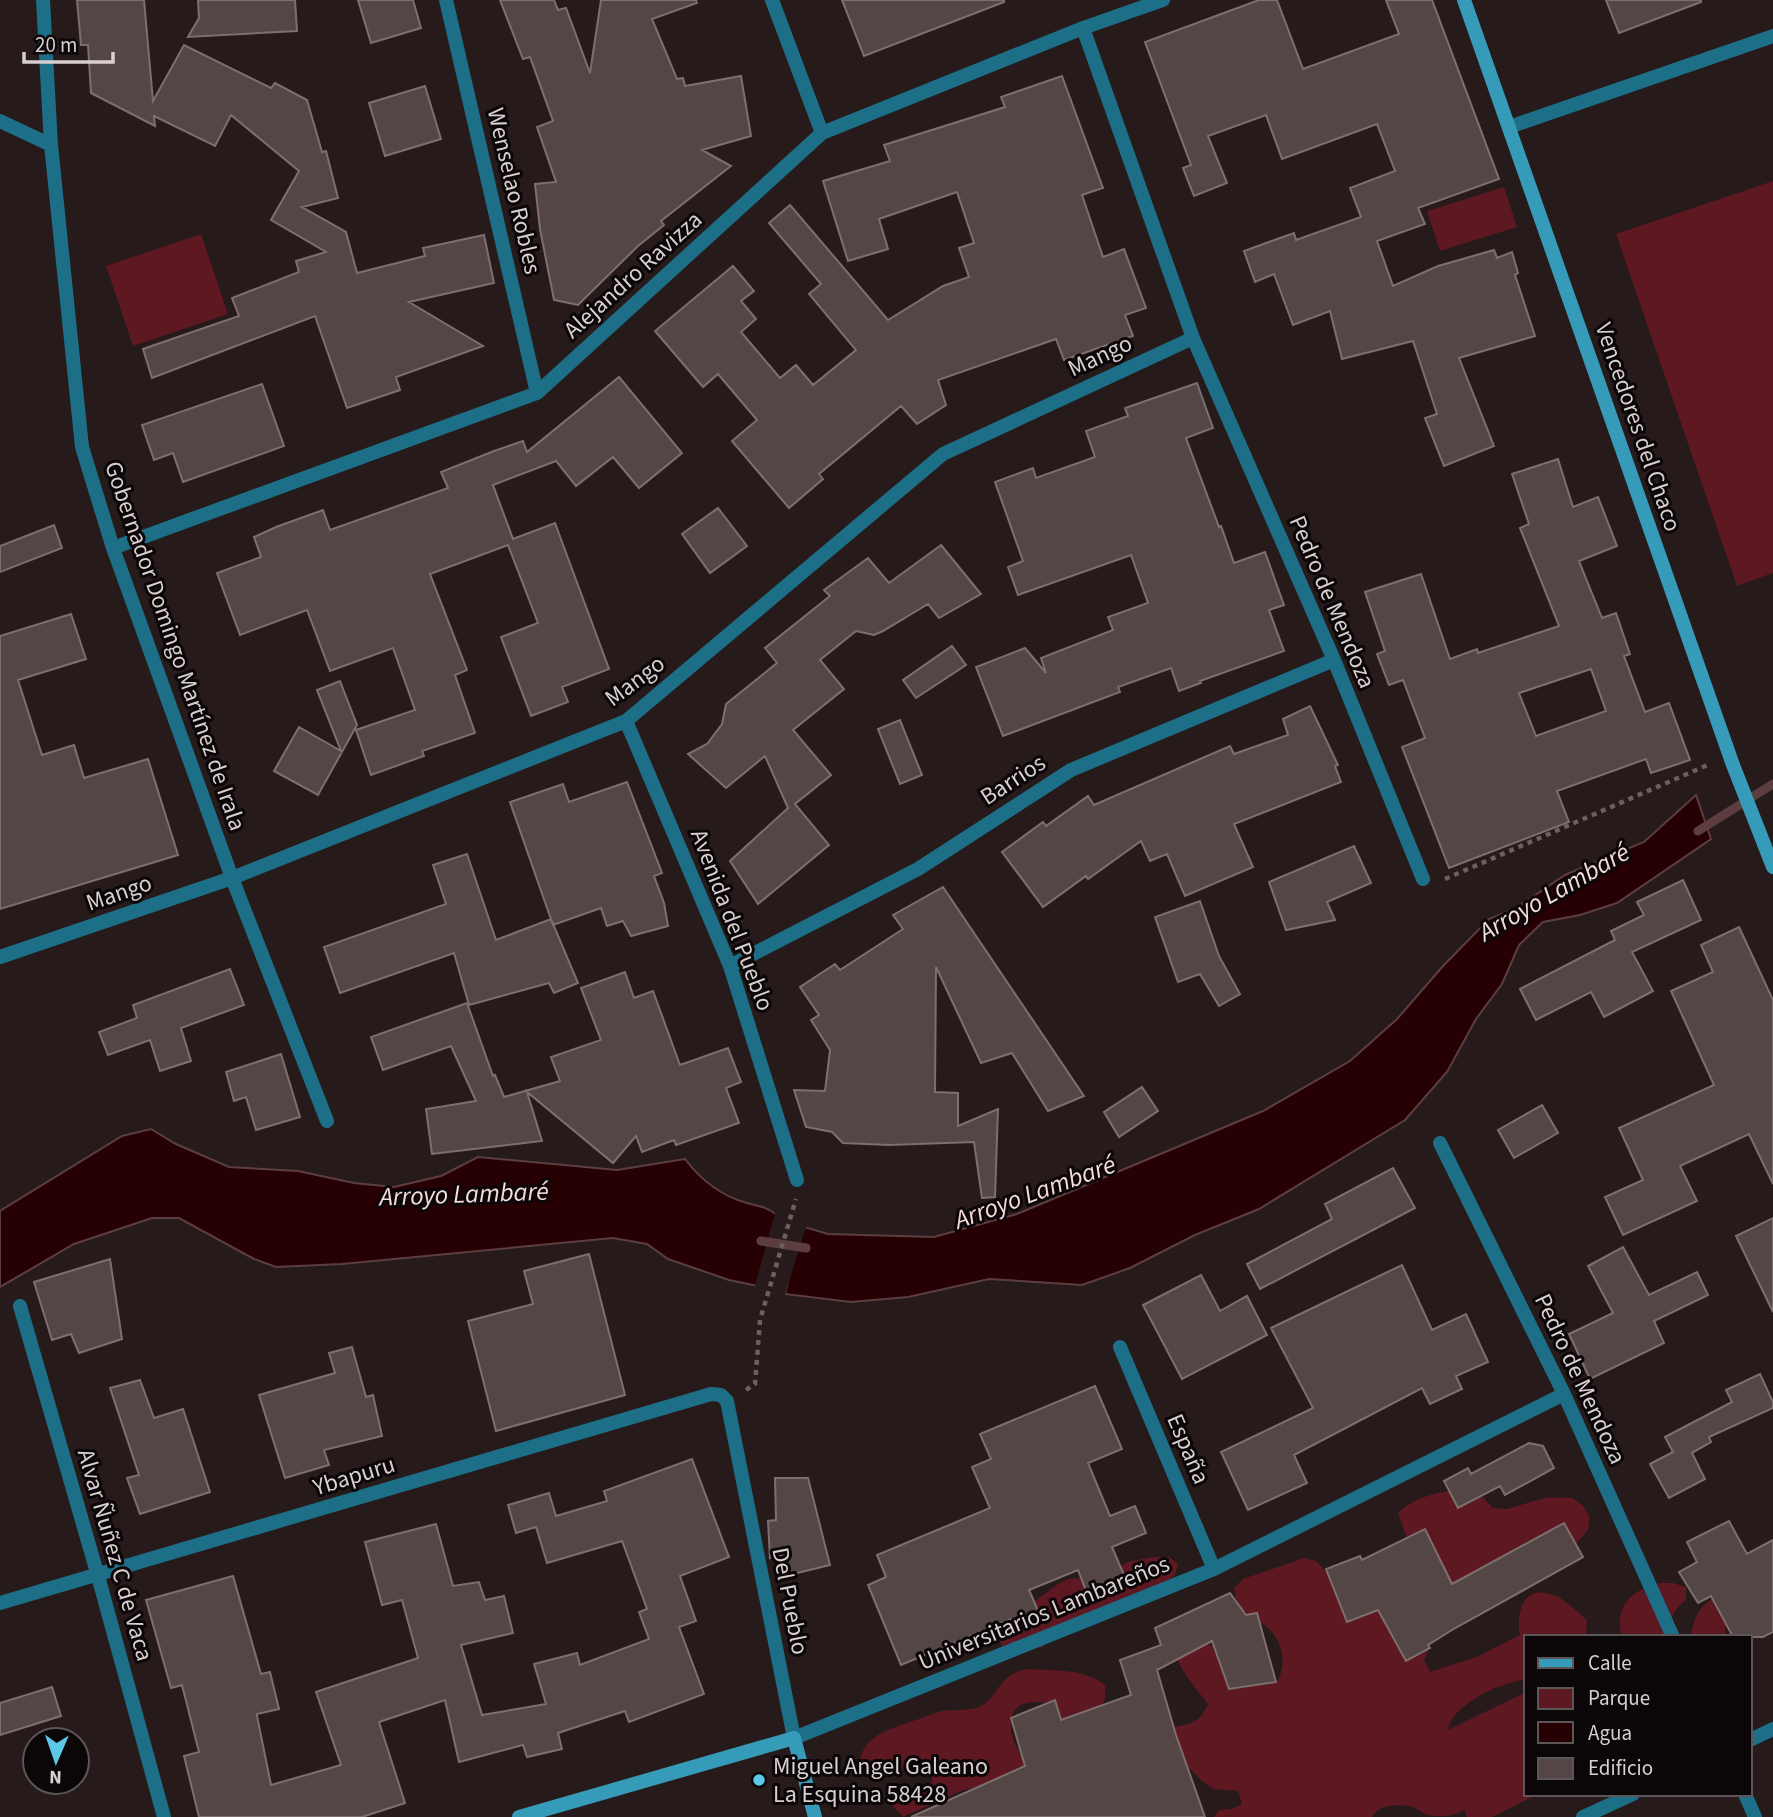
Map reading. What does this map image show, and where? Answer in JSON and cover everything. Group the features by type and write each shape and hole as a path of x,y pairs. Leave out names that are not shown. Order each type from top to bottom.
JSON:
{"street":[{"name":"Gobernador Domingo Martínez de Irala","path":"43,0 51,145 82,447 113,548 232,878 327,1121"},
{"name":"Wenselao Robles","path":"446,0 537,393"},
{"path":"772,0 822,133"},
{"name":"Alejandro Ravizza","path":"113,548 537,393 822,133 1083,28 1163,0"},
{"name":"Vencedores del Chaco","path":"1464,0 1732,760 1773,867"},
{"name":"Pedro de Mendoza","path":"1083,28 1193,338 1334,660 1423,879"},
{"path":"1508,127 1773,36"},
{"path":"0,121 51,145"},
{"name":"Mango","path":"0,957 232,878 626,721 943,454 1193,338"},
{"name":"Barrios","path":"730,966 918,869 1071,770 1334,660"},
{"name":"Avenida del Pueblo","path":"626,721 730,966 797,1180"},
{"name":"Pedro de Mendoza","path":"1440,1143 1564,1394 1673,1635"},
{"name":"Alvar Ñuñez C de Vaca","path":"20,1306 99,1576 164,1817"},
{"name":"España","path":"1120,1347 1214,1569"},
{"name":"Ybapuru","path":"0,1603 712,1394 724,1398"},
{"name":"Universitarios Lambareños","path":"519,1817 794,1738 1214,1569 1564,1394"},
{"name":"Del Pueblo","path":"724,1398 794,1738 816,1817"},
{"path":"1752,1739 1773,1729"},
{"path":"1583,1817 1629,1796"},
{"path":"1746,1796 1755,1817"}],"path":[{"path":"1423,879 1433,884 1732,760"},
{"path":"724,1398 755,1384 760,1320 796,1200"}],"green space":[{"path":"1773,181 1773,573 1737,586 1616,234"},
{"path":"1504,187 1517,227 1440,251 1427,211"},
{"path":"201,234 228,314 133,346 106,266"},
{"path":"1461,1488 1474,1488 1493,1508 1507,1509 1548,1497 1573,1498 1583,1506 1590,1517 1588,1530 1571,1550 1445,1586 1408,1541 1398,1513 1419,1499"},
{"path":"1169,1557 1178,1564 1175,1575 1155,1592 1051,1628 1043,1647 1029,1650 1002,1648 999,1636 1004,1624 1058,1584 1069,1579 1106,1575 1127,1562"},
{"path":"1304,1558 1316,1561 1354,1602 1377,1596 1429,1649 1424,1660 1430,1672 1479,1656 1520,1635 1520,1611 1527,1598 1533,1594 1550,1594 1565,1601 1587,1620 1586,1635 1524,1635 1524,1680 1505,1684 1480,1696 1458,1712 1448,1730 1524,1693 1524,1796 1534,1796 1492,1817 1467,1817 1464,1810 1451,1815 1432,1816 1416,1808 1395,1805 1384,1807 1372,1817 1214,1817 1219,1810 1232,1809 1242,1804 1238,1791 1213,1789 1202,1781 1183,1762 1164,1730 1195,1721 1208,1704 1186,1675 1176,1655 1184,1645 1210,1645 1225,1652 1264,1683 1277,1682 1283,1663 1281,1650 1272,1632 1239,1604 1234,1588 1243,1579"},
{"path":"1673,1583 1686,1587 1686,1600 1673,1616 1670,1635 1622,1635 1620,1617 1627,1601 1651,1586"},
{"path":"1718,1596 1728,1603 1727,1635 1691,1635 1698,1612"},
{"path":"1027,1669 1078,1673 1105,1685 1105,1698 1100,1709 1068,1723 1057,1715 1048,1703 1030,1702 1019,1707 1012,1715 1013,1737 1018,1750 1035,1773 989,1788 976,1787 961,1791 903,1817 887,1800 932,1782 932,1768 912,1767 880,1776 858,1772 863,1750 883,1732 938,1712 976,1708 990,1699 1009,1676"}],"water":[{"path":"1696,795 1711,839 1617,903 1580,915 1543,922 1519,945 1502,984 1476,1019 1447,1072 1405,1120 1259,1209 1195,1235 1130,1268 1082,1285 989,1279 908,1297 851,1302 785,1294 801,1226 828,1234 934,1237 1017,1214 1263,1111 1350,1061 1397,1019 1489,919 1516,908 1565,875 1644,842"},
{"path":"151,1129 176,1144 229,1167 298,1171 354,1183 394,1187 441,1176 478,1157 617,1170 685,1159 720,1192 766,1208 777,1215 758,1286 729,1280 668,1259 647,1244 613,1238 342,1264 276,1267 254,1259 179,1218 152,1218 74,1244 0,1287 0,1211 122,1136"}],"pier":[{"path":"776,1210 780,1216 768,1264 761,1288 754,1289"},
{"path":"801,1222 807,1224 784,1297 782,1293 798,1225"}],"building":[{"path":"77,0 144,0 153,101 184,45 271,88 275,83 307,100 322,152 326,151 338,198 302,207 346,232 357,273 425,256 423,248 484,235 494,283 409,302 483,346 396,377 400,390 347,408 315,316 152,378 143,349 239,316 232,298 299,272 296,261 326,252 271,220 299,171 231,115 215,146 154,116 155,126 91,93 88,45 81,45"},
{"path":"198,0 295,0 297,31 188,37 199,18"},
{"path":"358,0 413,0 421,28 371,43"},
{"path":"500,0 554,0 558,10 566,8 590,73 601,0 696,0 697,3 652,19 677,79 683,78 685,86 741,76 751,136 702,150 731,166 661,221 664,225 638,246 578,305 554,300 540,229 535,184 556,182 537,127 553,121 530,57 523,59"},
{"path":"842,0 1004,0 1004,2 864,56"},
{"path":"1259,0 1277,0 1303,69 1399,34 1386,0 1432,0 1499,179 1418,208 1425,224 1377,241 1393,286 1438,266 1494,250 1497,258 1512,252 1518,273 1515,275 1535,336 1459,358 1494,446 1444,466 1425,418 1437,414 1413,341 1342,359 1330,311 1293,325 1274,274 1255,282 1244,251 1294,233 1296,240 1361,217 1350,188 1395,171 1377,124 1282,159 1266,115 1208,136 1227,183 1194,196 1183,168 1191,165 1145,42"},
{"path":"1606,0 1701,0 1701,2 1619,33"},
{"path":"1062,76 1103,188 1082,195 1103,257 1124,249 1146,308 1125,315 1133,336 1064,360 1056,339 938,380 946,405 917,424 901,406 819,474 823,479 789,508 732,441 757,420 718,374 703,387 655,331 733,266 754,291 741,301 756,319 741,332 780,378 796,365 813,385 856,350 809,294 821,284 769,223 790,205 888,320 943,286 969,277 959,248 974,243 957,192 879,219 888,249 848,261 823,181 890,161 884,145 1005,107 1001,97"},
{"path":"425,86 441,139 385,156 369,103"},
{"path":"619,377 682,453 639,488 613,457 576,486 556,461 493,485 513,539 555,523 609,669 562,687 568,702 531,716 501,637 538,623 508,545 430,574 467,670 455,675 475,733 422,751 424,756 371,775 356,730 415,710 393,648 330,671 307,610 240,635 217,573 261,557 254,537 276,527 323,510 330,530 448,488 441,472 494,451 523,441 527,452"},
{"path":"1197,383 1213,428 1186,438 1234,563 1265,552 1284,605 1269,610 1284,651 1179,691 1171,668 1118,687 1120,692 1003,736 976,667 1025,648 1046,673 1041,658 1113,630 1108,617 1148,603 1131,555 1018,595 1008,567 1023,561 995,482 1033,468 1036,478 1095,457 1086,431 1128,416 1125,408"},
{"path":"262,384 284,446 183,482 173,453 154,460 142,425"},
{"path":"1558,459 1573,507 1598,497 1617,546 1579,561 1602,618 1616,613 1630,654 1624,656 1645,712 1669,703 1690,760 1651,773 1646,759 1557,791 1569,822 1449,868 1402,747 1425,738 1403,680 1389,685 1377,654 1385,651 1365,592 1421,574 1450,659 1477,649 1478,653 1559,626 1520,528 1529,524 1512,474","holes":["1591,669 1606,711 1536,736 1519,693"]},
{"path":"718,508 747,546 710,573 682,534"},
{"path":"54,525 62,548 0,572 0,546"},
{"path":"941,545 981,594 939,618 928,604 874,635 856,631 820,660 844,689 793,730 831,775 795,804 829,845 758,904 730,861 788,808 765,756 726,788 688,754 707,744 722,724 726,704 777,663 765,648 830,596 824,590 868,558 889,583"},
{"path":"71,614 86,659 18,680 42,755 74,745 84,778 148,759 178,855 0,909 0,636"},
{"path":"952,646 966,665 916,698 903,680"},
{"path":"340,681 357,725 318,795 274,771 299,727 341,751 317,690"},
{"path":"1310,706 1338,765 1335,766 1341,782 1234,824 1253,867 1185,896 1167,854 1150,861 1141,841 1043,907 1002,852 1043,822 1046,826 1088,796 1094,805 1230,746 1234,754 1288,735 1283,719"},
{"path":"900,720 922,775 900,784 878,729"},
{"path":"627,782 662,873 654,876 664,903 668,926 631,936 623,921 607,926 601,908 553,925 510,802 563,784 569,802"},
{"path":"1354,846 1371,883 1327,902 1335,920 1286,930 1269,882"},
{"path":"467,854 496,940 551,919 578,983 554,993 549,983 469,1005 454,953 340,993 324,947 446,904 433,865"},
{"path":"1683,880 1701,920 1632,952 1653,991 1604,1017 1591,992 1536,1020 1520,989 1615,940 1611,931 1644,915 1637,902"},
{"path":"943,887 1084,1096 1048,1111 1012,1053 981,1063 936,967 935,1092 958,1093 958,1126 998,1109 995,1197 982,1198 974,1142 889,1145 843,1143 832,1132 806,1127 794,1090 825,1091 830,1050 811,1020 819,1015 800,987 835,964 840,970 903,929 893,915"},
{"path":"1200,901 1219,956 1240,994 1219,1006 1200,974 1178,982 1155,917"},
{"path":"1739,927 1773,1000 1773,1184 1749,1134 1680,1166 1697,1201 1623,1235 1605,1197 1643,1180 1619,1128 1714,1085 1671,991 1713,972 1701,945"},
{"path":"230,969 244,1005 181,1028 191,1061 160,1071 150,1040 108,1055 99,1032 137,1018 133,1005"},
{"path":"625,972 634,998 653,991 680,1065 728,1048 741,1082 726,1088 739,1123 676,1145 674,1140 642,1152 636,1136 613,1163 527,1092 542,1141 432,1154 426,1109 476,1101 451,1046 383,1070 371,1037 467,1003 493,1076 495,1075 504,1097 560,1081 551,1057 601,1040 581,988"},
{"path":"281,1054 300,1117 256,1130 246,1097 234,1101 226,1072"},
{"path":"1142,1087 1158,1111 1119,1137 1104,1112"},
{"path":"1542,1105 1558,1133 1514,1158 1498,1130"},
{"path":"1393,1168 1415,1208 1260,1289 1247,1264 1332,1219 1325,1204"},
{"path":"1773,1218 1773,1312 1736,1236"},
{"path":"1623,1247 1649,1295 1697,1272 1708,1295 1654,1321 1664,1343 1590,1379 1569,1334 1613,1313 1588,1266"},
{"path":"589,1254 625,1395 496,1431 468,1321 533,1304 524,1271"},
{"path":"110,1259 122,1339 79,1353 71,1334 52,1340 34,1282"},
{"path":"1402,1265 1432,1330 1466,1314 1488,1362 1456,1376 1462,1389 1430,1404 1422,1388 1294,1455 1307,1483 1248,1510 1221,1452 1313,1408 1271,1328"},
{"path":"1201,1275 1220,1311 1247,1296 1267,1335 1182,1379 1143,1305"},
{"path":"352,1347 366,1397 373,1395 382,1436 324,1450 329,1465 285,1478 259,1395 335,1373 329,1353"},
{"path":"1760,1374 1773,1402 1773,1408 1709,1437 1711,1442 1692,1453 1705,1479 1669,1498 1650,1464 1673,1452 1665,1437 1732,1402 1726,1390"},
{"path":"140,1380 154,1418 183,1409 210,1492 140,1514 127,1478 139,1475 110,1388"},
{"path":"1095,1386 1122,1449 1088,1463 1110,1516 1135,1506 1146,1533 1112,1547 1124,1575 1086,1591 1078,1570 1029,1590 1039,1613 1013,1624 1011,1619 901,1665 868,1585 886,1577 877,1555 990,1508 972,1467 991,1459 980,1434"},
{"path":"1529,1443 1543,1446 1554,1468 1505,1495 1500,1486 1458,1508 1444,1481 1468,1468 1471,1474"},
{"path":"692,1459 729,1557 680,1576 696,1621 679,1627 704,1694 629,1722 625,1711 558,1733 562,1749 527,1757 523,1745 459,1762 445,1700 379,1722 405,1803 362,1817 199,1817 184,1756 199,1752 182,1685 171,1688 146,1600 233,1576 261,1674 270,1672 279,1709 257,1714 271,1785 341,1765 316,1692 418,1658 402,1600 382,1605 365,1542 436,1524 453,1586 479,1582 485,1600 504,1596 513,1633 461,1645 482,1715 546,1704 534,1664 577,1653 580,1665 649,1639 639,1612 647,1609 622,1541 547,1563 536,1527 516,1533 508,1505 549,1493 556,1516 607,1501 604,1491"},
{"path":"775,1478 808,1478 830,1565 785,1576 781,1556 770,1558 768,1521 776,1520"},
{"path":"1729,1521 1747,1554 1773,1540 1773,1632 1763,1637 1732,1635 1711,1596 1698,1603 1679,1572 1697,1562 1687,1542"},
{"path":"1564,1523 1583,1557 1452,1630 1428,1645 1430,1648 1406,1661 1378,1610 1347,1622 1326,1569 1360,1556 1362,1560 1425,1529 1452,1584"},
{"path":"1230,1593 1246,1615 1257,1613 1276,1682 1229,1689 1212,1641 1157,1670 1176,1735 1205,1817 911,1817 1025,1766 1011,1718 1055,1700 1061,1720 1131,1695 1120,1660 1161,1645 1155,1628"},
{"path":"52,1687 61,1716 21,1726 21,1728 0,1735 0,1703"}],"waterway":[{"name":"Arroyo Lambaré","path":"1698,831 1773,784"},
{"name":"Arroyo Lambaré","path":"761,1241 806,1248"}],"place":[{"name":"Miguel Angel Galeano La Esquina 58428","path":"759,1780"}]}
